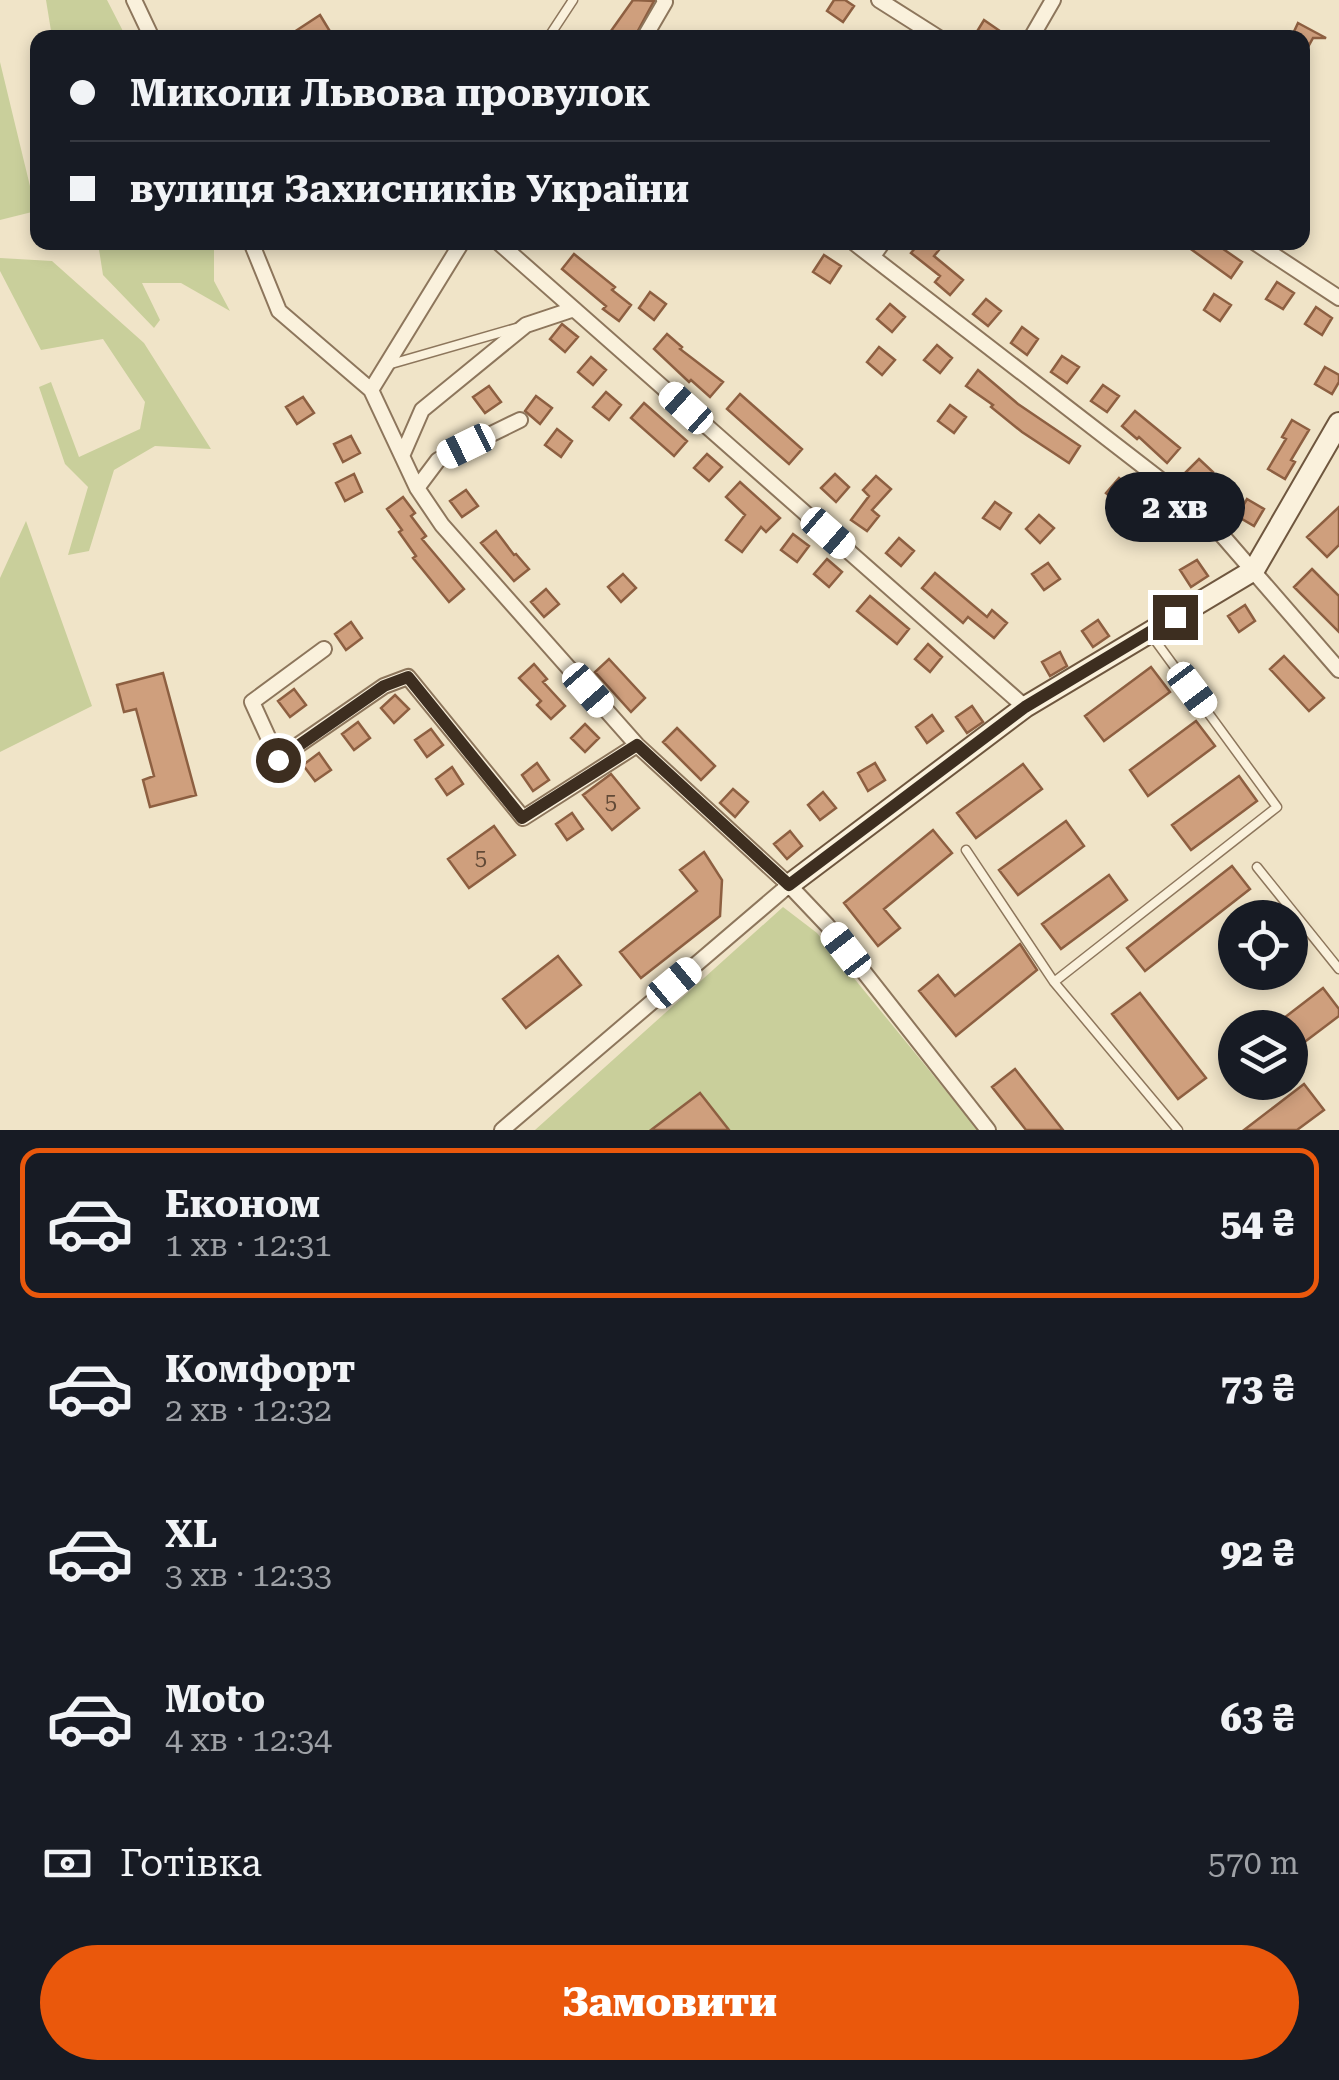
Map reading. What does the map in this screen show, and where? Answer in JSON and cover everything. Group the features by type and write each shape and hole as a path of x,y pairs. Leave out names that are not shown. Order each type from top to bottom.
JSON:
{"street":[{"path":"134,0 148,30"},
{"path":"649,30 664,0"},
{"path":"879,0 926,30"},
{"path":"1036,30 1053,0"},
{"path":"254,250 279,311 371,390 417,488 442,524 637,745 789,885 826,925 988,1130"},
{"path":"371,390 457,250"},
{"path":"507,250 1025,707"},
{"path":"864,250 1200,511 1336,660"},
{"path":"873,256 877,250"},
{"path":"1266,250 1339,298"},
{"path":"402,456 422,410 526,325 574,309"},
{"path":"417,488 438,460 520,420"},
{"path":"502,1130 789,885 1025,707 1254,570 1339,424"},
{"path":"324,648 252,702 278,760 384,686 408,677 522,818 637,745"}],"lane":[{"path":"553,30 573,0"},
{"path":"386,365 526,325"},
{"path":"1054,982 1277,806 1149,633"},
{"path":"966,850 1054,982 1178,1130"},
{"path":"1257,867 1339,969"}],"green space":[{"path":"46,0 107,0 122,30 51,30"},
{"path":"0,62 30,186 30,212 0,220"},
{"path":"99,250 214,250 214,281 230,311 181,283 142,283 160,320 154,328 103,275"},
{"path":"0,258 52,261 144,343 211,449 155,446 114,470 89,551 68,555 88,487 65,464 39,387 51,382 79,457 140,429 145,402 103,339 41,350 0,271"},
{"path":"26,521 92,706 0,752 0,578"},
{"path":"783,907 817,933 978,1130 535,1130"}],"building":[{"path":"633,0 654,1 638,30 612,30"},
{"path":"834,0 845,0 854,6 843,22 827,11"},
{"path":"320,15 329,30 297,30"},
{"path":"984,20 998,30 978,30"},
{"path":"1298,23 1326,38 1313,38 1310,43 1310,30 1295,30"},
{"path":"939,250 934,256 963,280 950,295 935,282 940,276 911,253"},
{"path":"1192,250 1225,250 1242,262 1231,278"},
{"path":"574,254 631,305 619,321 562,269"},
{"path":"824,255 841,266 830,283 813,272"},
{"path":"1277,282 1294,293 1283,309 1266,299"},
{"path":"650,292 666,304 654,320 639,308"},
{"path":"1214,294 1231,305 1220,321 1204,310"},
{"path":"986,299 1001,311 988,326 973,314"},
{"path":"890,304 905,317 892,332 877,319"},
{"path":"1316,307 1332,318 1322,335 1305,324"},
{"path":"562,324 578,337 565,352 550,339"},
{"path":"1022,327 1038,339 1027,355 1011,343"},
{"path":"667,334 723,382 710,397 654,349"},
{"path":"937,345 952,358 940,373 924,360"},
{"path":"879,347 895,360 882,375 867,362"},
{"path":"1062,356 1079,367 1067,383 1051,372"},
{"path":"591,357 606,370 593,385 578,372"},
{"path":"1325,367 1339,375 1332,394 1315,384"},
{"path":"978,370 1018,404 1080,446 1069,463 1022,432 966,386"},
{"path":"1103,385 1119,396 1107,412 1091,401"},
{"path":"489,386 501,402 485,413 473,397"},
{"path":"606,392 621,405 609,420 593,407"},
{"path":"740,394 802,449 789,464 727,409"},
{"path":"536,396 552,408 540,424 525,411"},
{"path":"303,397 314,413 297,424 286,407"},
{"path":"644,403 687,441 674,456 631,418"},
{"path":"950,405 966,417 954,433 938,421"},
{"path":"1135,411 1180,448 1167,463 1122,426"},
{"path":"1292,420 1309,430 1285,479 1268,469"},
{"path":"557,429 572,441 561,457 545,445"},
{"path":"351,436 360,453 343,462 334,444"},
{"path":"707,454 722,467 709,481 694,468"},
{"path":"1199,459 1213,472 1200,487 1185,473"},
{"path":"354,474 362,492 345,501 336,483"},
{"path":"835,474 849,487 836,502 821,488"},
{"path":"876,476 891,489 872,510 879,516 867,531 851,520 869,496 863,490"},
{"path":"1119,478 1157,511 1143,525 1106,493"},
{"path":"740,482 780,518 766,532 761,527 742,552 726,540 745,515 726,497"},
{"path":"466,490 478,506 462,517 450,501"},
{"path":"403,497 426,536 422,539 464,589 449,602 413,558 416,556 387,509"},
{"path":"1247,499 1264,509 1254,526 1237,516"},
{"path":"995,502 1011,513 1000,529 983,518"},
{"path":"1339,507 1339,545 1327,557 1307,537"},
{"path":"1039,515 1054,528 1040,543 1026,529"},
{"path":"496,531 529,569 514,581 481,543"},
{"path":"793,534 809,546 797,562 781,550"},
{"path":"899,538 914,551 901,566 886,553"},
{"path":"827,559 842,572 829,587 814,574"},
{"path":"1197,560 1208,576 1191,587 1180,570"},
{"path":"1048,563 1060,579 1044,590 1032,574"},
{"path":"1312,569 1339,596 1339,632 1294,587"},
{"path":"935,573 987,617 992,610 1007,623 994,638 968,617 963,623 922,588"},
{"path":"623,574 636,588 621,602 608,587"},
{"path":"546,589 559,604 544,617 531,602"},
{"path":"870,596 909,629 897,644 857,611"},
{"path":"1245,605 1255,621 1239,632 1228,616"},
{"path":"1098,620 1109,636 1093,647 1082,631"},
{"path":"351,622 362,638 346,650 335,634"},
{"path":"928,644 942,657 930,672 915,659"},
{"path":"1060,652 1067,666 1050,676 1042,662"},
{"path":"1284,656 1324,698 1309,711 1270,669"},
{"path":"609,659 645,698 631,712 595,672"},
{"path":"534,664 547,679 543,682 565,706 551,719 537,705 541,701 519,678"},
{"path":"1151,667 1170,692 1104,741 1085,716"},
{"path":"163,673 196,795 150,807 143,780 154,776 136,709 124,712 117,685"},
{"path":"294,689 306,705 290,717 278,701"},
{"path":"395,695 409,709 394,723 381,708"},
{"path":"972,706 983,722 967,733 956,717"},
{"path":"932,715 943,731 927,743 916,727"},
{"path":"1196,721 1215,746 1148,796 1130,770"},
{"path":"358,722 370,738 354,750 342,734"},
{"path":"585,724 599,738 585,752 571,738"},
{"path":"677,728 715,766 701,780 663,742"},
{"path":"431,729 443,745 427,757 415,740"},
{"path":"319,753 331,770 315,781 303,765"},
{"path":"537,763 549,780 533,791 522,775"},
{"path":"875,763 885,780 868,791 858,773"},
{"path":"1023,764 1042,789 976,838 957,813"},
{"path":"452,767 463,784 447,795 436,779"},
{"path":"611,774 639,808 612,830 583,795"},
{"path":"1239,776 1257,801 1191,850 1172,825"},
{"path":"733,789 748,802 735,817 720,803"},
{"path":"823,792 836,808 820,820 808,805"},
{"path":"572,813 583,829 567,840 556,824"},
{"path":"1066,821 1084,846 1018,895 999,870"},
{"path":"494,826 515,855 469,888 448,859"},
{"path":"933,830 952,853 884,909 900,928 878,946 844,903"},
{"path":"790,831 802,846 787,859 774,844"},
{"path":"704,852 722,880 720,916 641,978 620,952 697,891 680,870"},
{"path":"1232,866 1250,889 1236,900 1218,900 1218,914 1145,971 1127,948"},
{"path":"1109,875 1127,900 1061,949 1042,924"},
{"path":"1020,944 1037,970 956,1036 919,991 938,975 955,996"},
{"path":"558,956 581,985 526,1028 503,999"},
{"path":"1323,988 1339,1009 1339,1016 1308,1039 1308,1010 1294,1010"},
{"path":"1140,993 1206,1078 1178,1099 1112,1014"},
{"path":"1015,1069 1063,1130 1026,1130 992,1087"},
{"path":"1308,1089 1324,1110 1297,1130 1244,1130 1283,1100 1308,1100"},
{"path":"700,1093 729,1130 651,1130"}],"route":[{"path":"278,760 384,686 408,677 522,818 637,745 789,885 1025,707 1175,617"}]}
